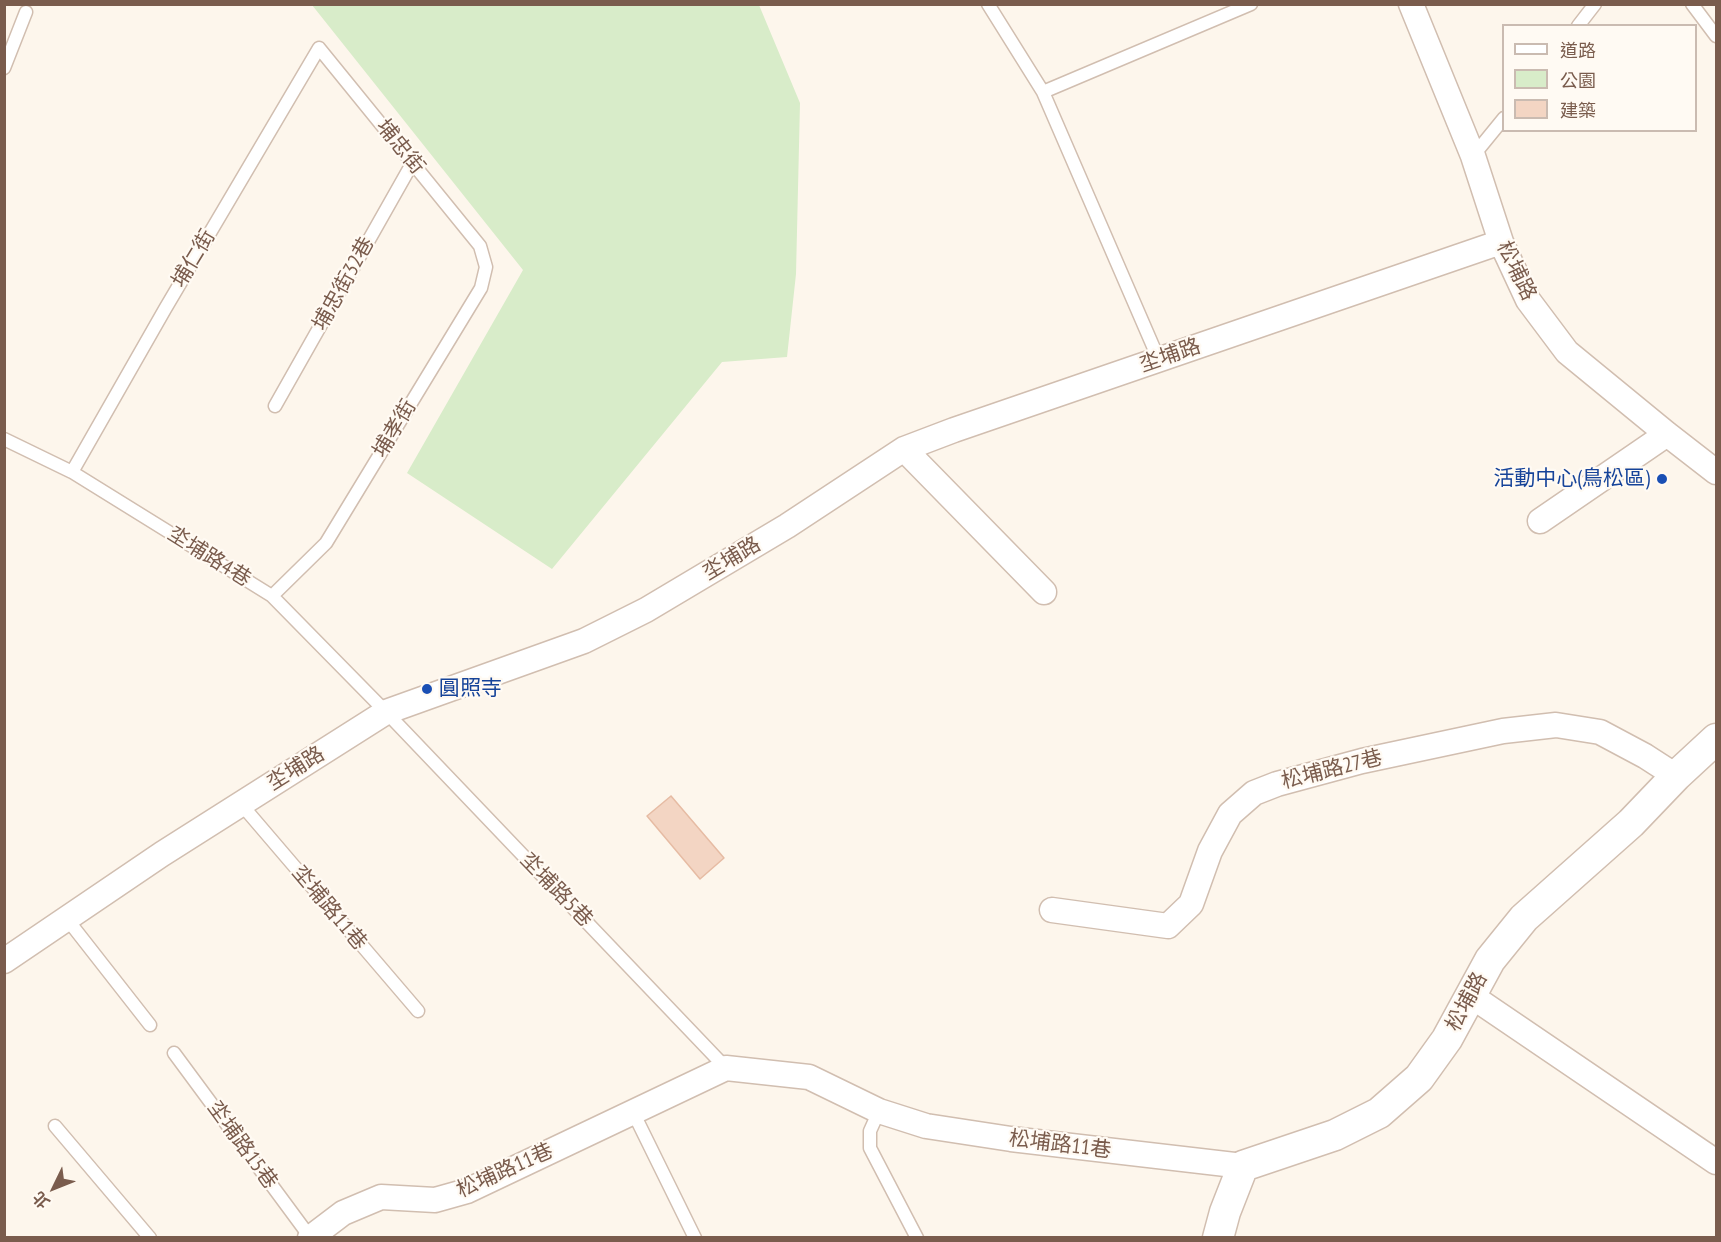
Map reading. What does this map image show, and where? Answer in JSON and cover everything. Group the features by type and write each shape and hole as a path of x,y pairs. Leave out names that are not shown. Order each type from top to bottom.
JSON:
{"street":[{"name":"松埔路","path":"1411,4 1473,156 1501,242 1528,300 1567,352 1716,472"},
{"name":"坔埔路","path":"4,961 162,854 386,712 584,641 646,610 787,526 904,449 1501,242"},
{"path":"1540,521 1667,434"},
{"path":"904,449 1044,592"},
{"name":"松埔路27巷","path":"1052,910 1168,926 1191,904 1210,851 1230,814 1254,793 1277,784 1352,764 1460,740 1503,731 1556,725 1600,732 1676,776"},
{"name":"松埔路","path":"1243,1166 1335,1136 1379,1113 1419,1077 1448,1039 1490,960 1524,918 1631,823 1716,739"},
{"path":"1470,995 1716,1162"},
{"name":"松埔路11巷","path":"310,1237 343,1213 381,1197 435,1200 467,1191 726,1068 809,1077 879,1112 926,1126 1011,1139 1243,1166"},
{"path":"1218,1238 1225,1212 1243,1166"}],"lane":[{"path":"1043,92 1251,4"},
{"path":"1580,24 1595,4"},
{"path":"1692,4 1716,36"},
{"path":"989,5 1043,92 1159,360"},
{"path":"4,68 26,12"},
{"name":"埔忠街","path":"320,48 480,246"},
{"name":"埔仁街","path":"72,472 165,309 320,48"},
{"path":"1473,156 1502,119"},
{"name":"埔忠街32巷","path":"275,406 413,162"},
{"name":"埔孝街","path":"272,596 326,543 481,288 486,267 480,246"},
{"name":"坔埔路4巷","path":"4,439 72,472 272,596 386,712"},
{"name":"坔埔路5巷","path":"386,712 726,1068"},
{"name":"坔埔路11巷","path":"241,804 418,1011"},
{"path":"67,919 150,1025"},
{"name":"坔埔路15巷","path":"174,1053 310,1237"},
{"path":"633,1112 694,1238"},
{"path":"879,1112 870,1131 870,1148 917,1238"},
{"path":"55,1126 150,1238"}],"green space":[{"path":"312,5 759,5 800,103 796,274 787,357 722,362 552,569 407,473 523,270"}],"building":[{"path":"671,796 724,858 700,879 647,816"}],"place":[{"name":"活動中心(鳥松區)","path":"1662,479"},
{"name":"圓照寺","path":"427,689"}]}
